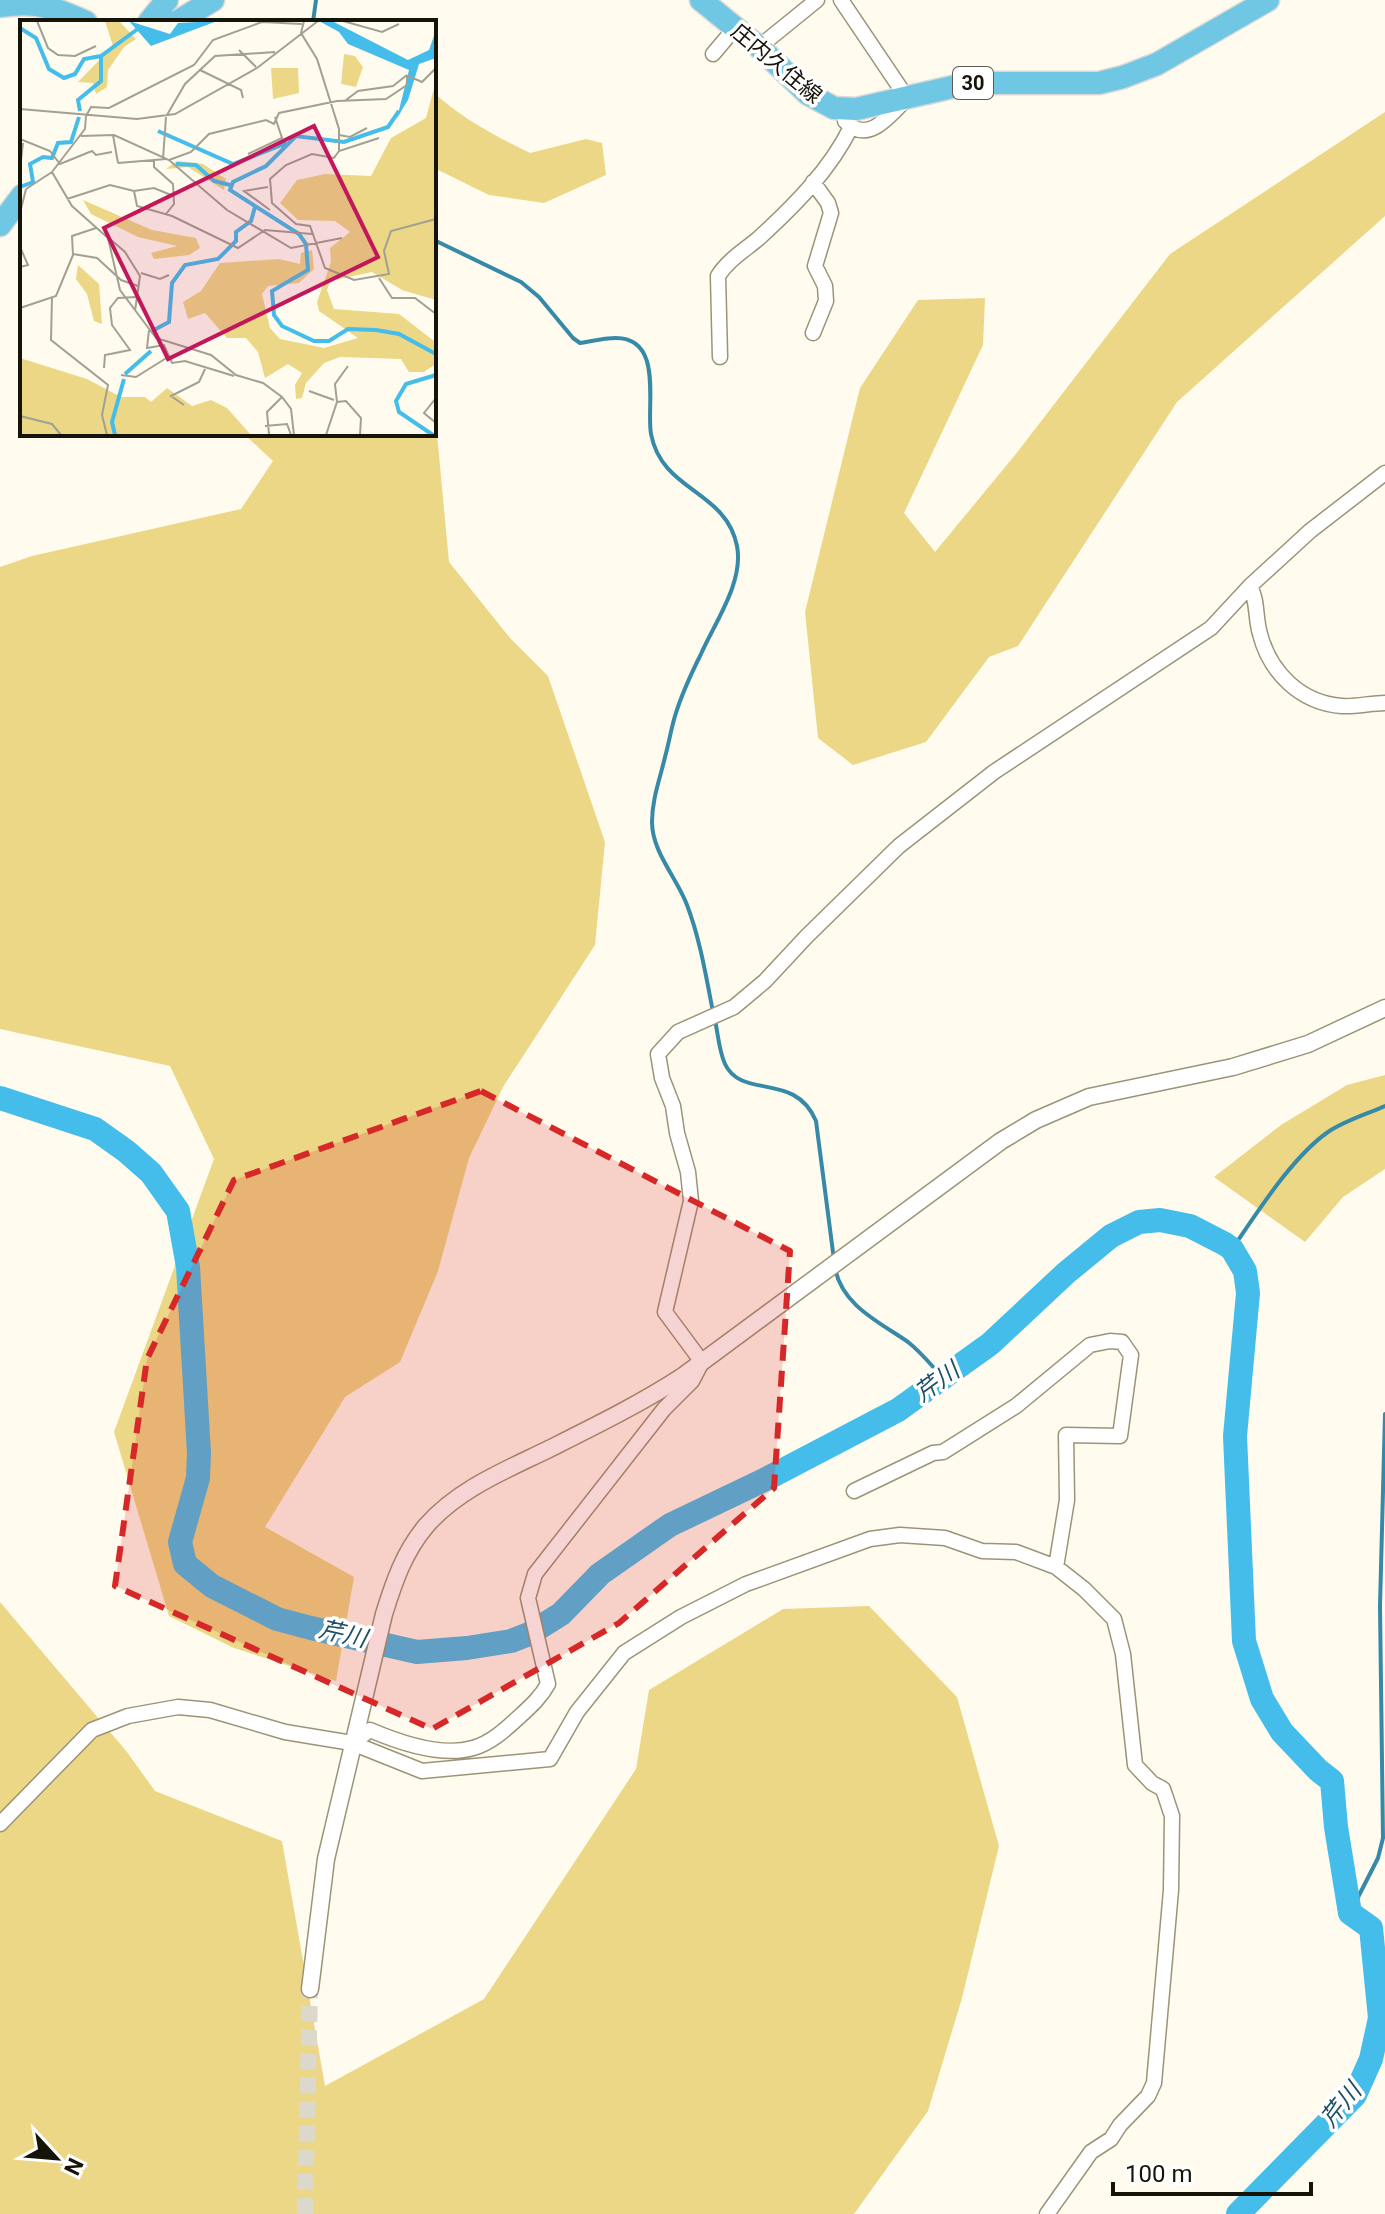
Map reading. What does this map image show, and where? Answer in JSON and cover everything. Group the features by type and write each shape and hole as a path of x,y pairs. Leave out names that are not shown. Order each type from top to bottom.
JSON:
{"main road":[{"path":"151,20 167,0"},
{"path":"180,20 213,0"},
{"name":"庄内久住線","path":"701,0 759,47 808,94 834,108 856,109 970,83 1099,83 1123,77 1157,64 1268,0"},
{"path":"0,6 24,2 47,5 81,20"},
{"path":"0,225 20,199"}],"street":[{"path":"759,47 817,0"},
{"path":"834,108 851,127 863,131 878,127 907,98 841,0"},
{"path":"713,54 735,28"},
{"path":"720,357 718,276 724,266 759,237 813,182 840,149 851,127"},
{"path":"813,182 828,203 831,213 815,266 825,286 826,301 813,333"},
{"path":"702,1362 665,1312 691,1201 688,1172 658,1054 678,1032 734,1007 765,981 899,846 994,772 1211,628 1250,586 1310,531 1385,473"},
{"path":"1250,586 1255,595 1260,634 1274,669 1307,698 1343,706 1385,703"},
{"path":"310,1989 326,1859 384,1614 401,1565 426,1527 444,1508 471,1489 636,1405 702,1362 1022,1128 1068,1105 1126,1087 1233,1067 1308,1044 1385,1008"},
{"path":"854,1491 933,1453 943,1452 1016,1406 1090,1345 1122,1342 1131,1355 1120,1436 1066,1435 1067,1500 1056,1567"},
{"path":"352,1743 370,1730 401,1744 456,1751 475,1748 502,1733 542,1696 548,1684 528,1598 535,1574 664,1409 692,1381 702,1362"},
{"path":"0,1824 92,1730 128,1716 178,1707 210,1710 285,1732 352,1743 422,1771 550,1759 577,1712 624,1653 681,1617 746,1584 870,1539 900,1535 945,1538 982,1551 1016,1552 1056,1567 1114,1619 1125,1666 1135,1765 1152,1783 1163,1789 1172,1816 1171,1890 1154,2083 1148,2096 1111,2139 1091,2152 1047,2214"}],"highlighted area":[{"path":"481,1091 790,1251 774,1488 619,1623 432,1729 115,1586 147,1359 234,1180"}],"shaded area":[{"path":"436,95 480,126 530,153 586,139 602,143 606,175 544,203 489,195 436,169"},
{"path":"1385,112 1385,216 1177,402 1018,646 989,657 926,742 853,765 818,738 805,612 860,388 918,300 985,298 983,345 904,513 935,552 1015,455 1170,254"},
{"path":"436,423 449,562 510,638 548,676 605,842 595,945 503,1087 469,1158 438,1271 400,1362 345,1397 265,1527 354,1577 336,1681 234,1648 169,1616 114,1432 214,1159 170,1066 0,1029 0,567 32,556 241,509 273,461 246,436 436,436"},
{"path":"1385,1075 1385,1169 1343,1197 1305,1242 1214,1177 1281,1125 1347,1085"},
{"path":"0,1602 127,1752 155,1791 282,1841 325,2086 484,1999 636,1769 649,1690 783,1609 869,1606 957,1697 999,1846 962,1998 928,2111 854,2214 0,2214"}],"waterway":[{"path":"313,20 316,0"},
{"path":"436,241 521,282 539,297 580,343 616,338 631,341 641,349 650,376 651,434 657,453 668,468 708,501 731,527 737,546 736,574 727,602 677,708 655,797 652,822 656,844 692,918 713,1012"},
{"path":"715,1020 723,1059 733,1075 743,1081 795,1096 807,1106 816,1121 834,1260"},
{"name":"芹川","path":"0,1098 95,1129 151,1173 178,1211 188,1267 199,1453 198,1478 180,1542 185,1564 212,1586 277,1619 417,1652 511,1641 529,1634 561,1614 600,1574 670,1525 898,1410 990,1344 1111,1236 1139,1222 1160,1220 1190,1226 1232,1249 1245,1271 1248,1293 1235,1436 1244,1641 1262,1699 1282,1732 1332,1781 1350,1913 1371,1928 1380,2018 1371,2059 1355,2095 1238,2214"},
{"path":"1232,1249 1301,1156 1341,1124 1385,1106"},
{"path":"835,1268 839,1281 854,1303 913,1346 943,1378"},
{"path":"1350,1913 1378,1858 1383,1838 1380,1606 1385,1414"}],"tunnel":[{"path":"305,2214 310,1989"}]}
